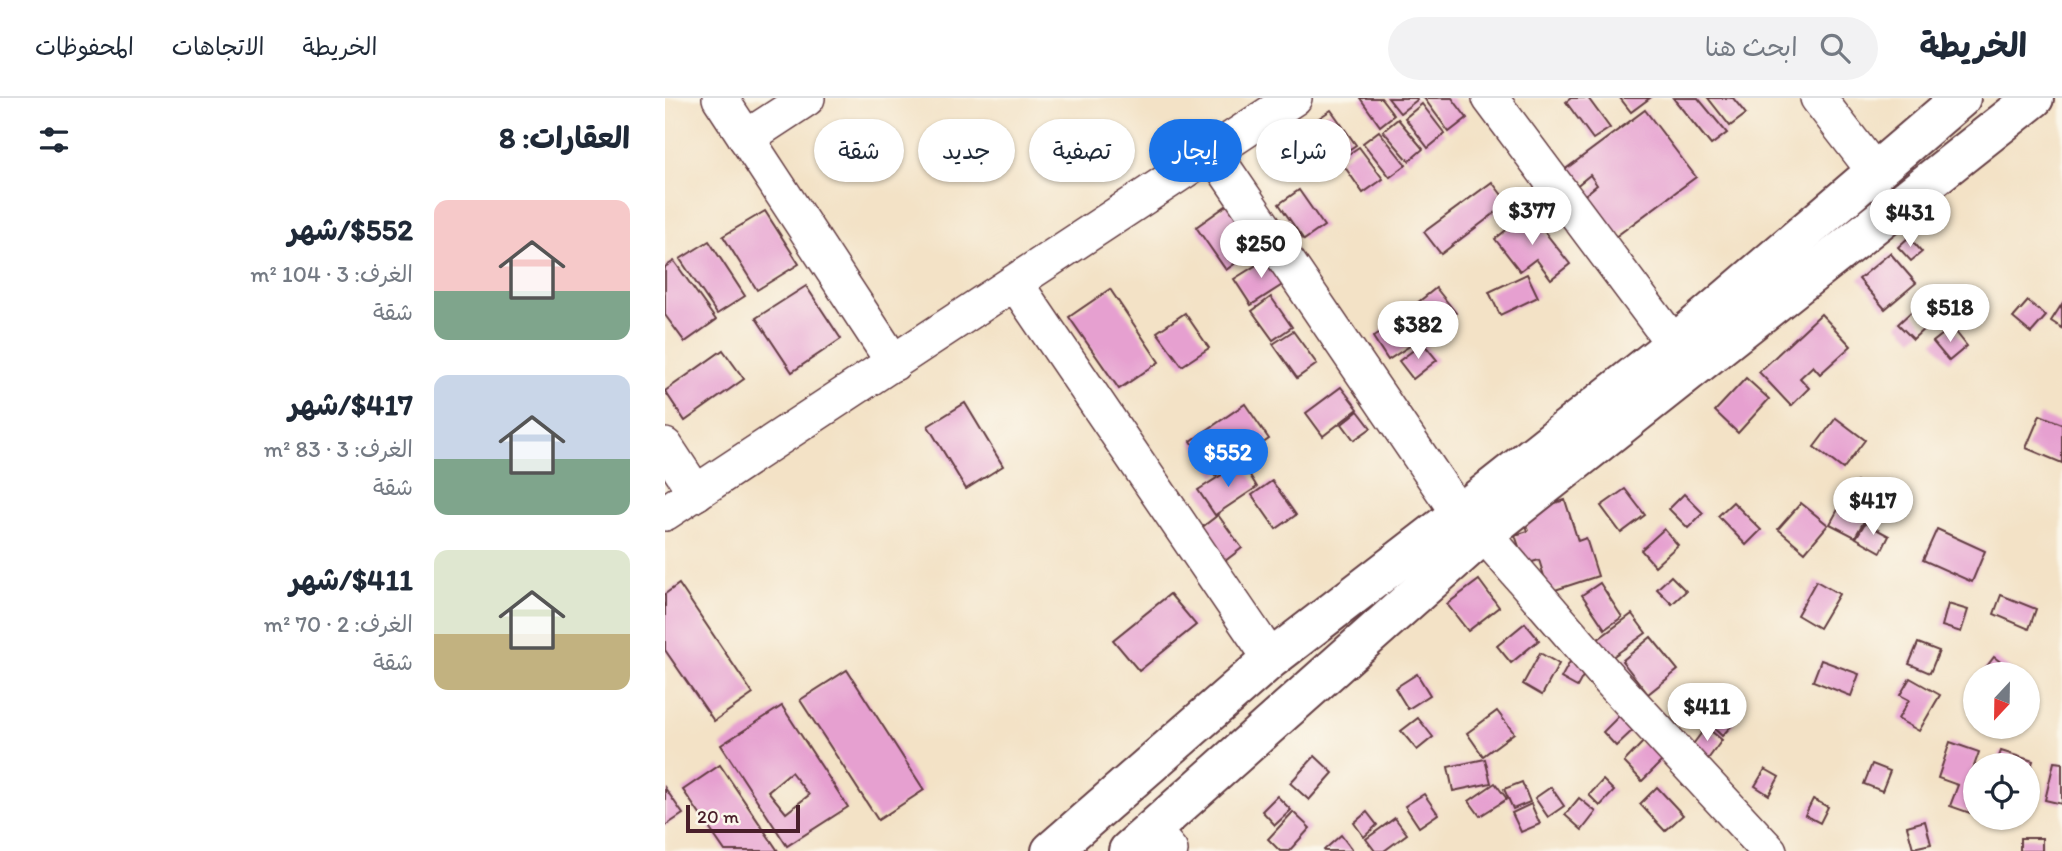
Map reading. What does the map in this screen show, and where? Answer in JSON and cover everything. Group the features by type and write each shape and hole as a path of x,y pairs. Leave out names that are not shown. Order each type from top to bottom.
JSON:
{"highway":[{"path":"1150,844 1471,524 1674,344 1961,98"},
{"path":"1051,851 1271,659 1471,524 2034,98"}],"street":[{"path":"720,98 894,363"},
{"path":"746,138 807,98"},
{"path":"1242,132 1294,98"},
{"path":"1490,98 1674,344"},
{"path":"1818,98 1876,173"},
{"path":"665,513 1166,182"},
{"path":"1234,182 1471,524 1756,845"},
{"path":"1015,283 1271,659"},
{"path":"665,446 696,493"}],"building":[{"path":"1360,98 1381,98 1394,115 1380,126"},
{"path":"1388,98 1416,98 1417,100 1400,113"},
{"path":"1424,98 1452,98 1467,118 1449,132"},
{"path":"1571,98 1588,98 1610,128 1593,139 1566,102"},
{"path":"1620,98 1650,98 1631,112"},
{"path":"1673,98 1698,98 1727,133 1711,145"},
{"path":"1708,98 1733,98 1746,114 1730,126"},
{"path":"1422,104 1445,134 1428,148 1405,118"},
{"path":"1331,110 1337,119 1318,119"},
{"path":"1645,110 1696,177 1611,240 1580,199 1597,185 1590,175 1575,187 1563,171"},
{"path":"1398,119 1423,149 1409,161 1383,131"},
{"path":"1379,131 1406,165 1390,177 1363,143"},
{"path":"1359,147 1383,179 1363,193 1351,176 1351,152"},
{"path":"1492,182 1508,203 1441,254 1424,232"},
{"path":"1299,190 1324,226 1304,240 1279,204"},
{"path":"1233,201 1263,243 1226,270 1196,227"},
{"path":"765,211 799,264 757,290 723,236"},
{"path":"1529,212 1570,264 1551,279 1536,259 1520,271 1495,239"},
{"path":"1909,237 1922,252 1911,261 1898,247"},
{"path":"709,241 745,296 717,314 680,259"},
{"path":"1890,253 1916,283 1885,309 1859,279"},
{"path":"1271,256 1287,282 1251,305 1234,279"},
{"path":"674,261 716,320 685,342 665,315 665,267"},
{"path":"1527,274 1538,297 1500,315 1489,292"},
{"path":"806,286 841,339 792,372 756,318"},
{"path":"1436,288 1456,313 1425,336 1406,312"},
{"path":"1110,289 1159,362 1119,389 1069,317"},
{"path":"1271,297 1292,327 1273,340 1252,311"},
{"path":"2028,301 2046,316 2031,333 2013,318"},
{"path":"2062,304 2062,328 2051,321"},
{"path":"1912,311 1926,327 1913,339 1898,324"},
{"path":"1185,313 1209,348 1182,366 1157,332"},
{"path":"1821,314 1851,346 1820,374 1813,366 1800,378 1809,388 1791,406 1759,372"},
{"path":"1406,315 1422,338 1388,360 1373,337"},
{"path":"1952,327 1967,346 1949,361 1933,342"},
{"path":"1293,331 1317,364 1297,378 1273,344"},
{"path":"1423,343 1437,360 1413,379 1399,361"},
{"path":"723,350 744,379 685,421 665,391"},
{"path":"1746,378 1769,399 1738,433 1715,411"},
{"path":"1341,387 1358,409 1323,436 1306,413"},
{"path":"965,403 1003,466 966,489 928,426"},
{"path":"1245,404 1269,439 1215,476 1191,441"},
{"path":"1358,411 1371,428 1354,440 1342,424"},
{"path":"2040,415 2062,424 2062,463 2026,448"},
{"path":"1836,418 1865,440 1843,469 1814,447"},
{"path":"1242,462 1257,487 1215,515 1198,490"},
{"path":"1272,481 1296,515 1276,529 1252,495"},
{"path":"1857,482 1878,493 1867,514 1846,502"},
{"path":"1625,489 1645,515 1621,533 1601,506"},
{"path":"1684,494 1703,513 1688,528 1669,509"},
{"path":"1565,500 1578,541 1586,538 1598,576 1549,592 1539,560 1525,564 1515,535 1528,531 1522,513"},
{"path":"1733,502 1761,530 1746,545 1718,516"},
{"path":"1842,502 1867,516 1855,537 1830,524"},
{"path":"1801,503 1828,525 1805,552 1778,529"},
{"path":"1218,515 1242,548 1221,564 1196,532"},
{"path":"1865,523 1889,536 1881,552 1856,538"},
{"path":"1664,529 1678,545 1655,566 1641,550"},
{"path":"1937,529 1985,551 1972,582 1923,560"},
{"path":"1671,576 1686,591 1672,604 1657,589"},
{"path":"1479,580 1499,607 1468,631 1447,604"},
{"path":"1816,581 1839,594 1819,628 1797,615"},
{"path":"1600,583 1622,617 1605,629 1582,595"},
{"path":"679,584 753,694 714,721 665,650 665,594"},
{"path":"1170,594 1196,625 1139,671 1113,640"},
{"path":"2001,595 2036,609 2029,629 1994,614"},
{"path":"1948,604 1968,610 1961,632 1942,626"},
{"path":"1632,614 1646,633 1611,658 1597,640"},
{"path":"1525,623 1539,640 1511,663 1497,646"},
{"path":"1651,637 1678,670 1648,694 1622,661"},
{"path":"1918,643 1939,651 1930,673 1909,664"},
{"path":"1540,653 1559,664 1542,695 1523,684"},
{"path":"1572,658 1588,667 1577,687 1561,678"},
{"path":"1821,660 1859,674 1851,696 1813,681"},
{"path":"847,670 924,790 878,820 800,700"},
{"path":"1417,674 1430,695 1408,709 1395,688"},
{"path":"1910,678 1940,695 1919,731 1898,719 1909,700 1900,695"},
{"path":"1710,700 1734,723 1722,736 1698,713"},
{"path":"782,706 848,807 787,846 721,745","holes":["791,772 809,795 786,813 768,791"]},
{"path":"1497,711 1514,733 1483,756 1467,733"},
{"path":"1619,716 1633,730 1616,746 1603,732"},
{"path":"1418,718 1433,737 1417,750 1401,731"},
{"path":"1706,727 1722,740 1708,759 1691,747"},
{"path":"1646,739 1665,758 1642,781 1624,762"},
{"path":"1950,742 1979,752 1963,753 1963,811 1950,806 1958,785 1938,778"},
{"path":"1315,756 1333,773 1309,800 1290,783"},
{"path":"1485,759 1491,783 1453,791 1448,767"},
{"path":"2054,762 2062,763 2062,804 2045,800"},
{"path":"1872,764 1890,771 1882,791 1864,784"},
{"path":"720,765 778,851 725,851 683,790"},
{"path":"1765,769 1779,777 1769,795 1755,786"},
{"path":"1603,780 1614,791 1600,806 1589,795"},
{"path":"1522,782 1530,802 1513,809 1504,789"},
{"path":"1495,783 1507,799 1480,816 1469,801"},
{"path":"1551,787 1564,806 1548,817 1535,798"},
{"path":"1657,787 1683,815 1665,831 1640,804"},
{"path":"665,788 683,814 665,826"},
{"path":"1424,794 1438,814 1419,827 1405,806"},
{"path":"1277,796 1291,810 1275,825 1262,811"},
{"path":"1579,798 1596,812 1582,830 1565,815"},
{"path":"1813,799 1828,807 1820,823 1805,815"},
{"path":"1531,804 1540,824 1521,832 1512,813"},
{"path":"1293,812 1310,828 1289,851 1280,851 1268,839"},
{"path":"1367,812 1377,825 1364,837 1354,823"},
{"path":"1395,818 1407,834 1384,851 1375,851 1366,839"},
{"path":"1925,821 1931,844 1913,848 1907,826"},
{"path":"1341,835 1353,851 1324,850"},
{"path":"2020,838 2042,838 2042,851 2020,851"}]}
